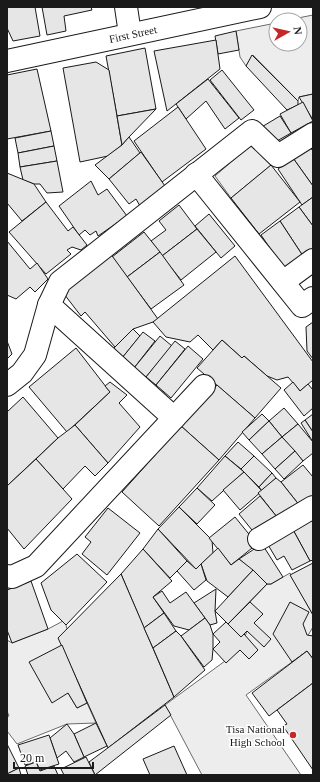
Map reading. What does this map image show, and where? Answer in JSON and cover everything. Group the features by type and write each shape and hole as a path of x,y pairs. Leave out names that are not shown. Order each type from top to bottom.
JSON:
{"street":[{"path":"126,7 130,34"},
{"name":"First Street","path":"7,61 260,7"},
{"path":"7,385 22,373 35,355 49,305 60,282 196,174 252,132 278,156 313,134"},
{"path":"196,174 302,306 313,298"},
{"path":"283,282 313,260"},
{"path":"49,305 174,418"},
{"path":"7,576 12,577 36,566 204,386"},
{"path":"259,538 313,507"}],"shaded area":[{"path":"313,15 313,94 299,97 298,101 253,55 246,66 240,57 236,31 268,25 268,52 308,52 308,16"},
{"path":"254,142 271,165 231,198 215,176"},
{"path":"290,573 313,615 313,627 292,662 246,695 301,775 202,775 165,705 240,650 247,631 250,602 267,584 271,584"},
{"path":"63,621 67,629 62,645 68,693 77,708 87,703 96,723 67,724 17,744 7,731 7,717 9,716 7,711 7,640 12,643 48,629"}],"building":[{"path":"7,7 35,7 40,36 13,41 7,28"},
{"path":"42,7 91,7 92,10 64,16 66,31 47,35"},
{"path":"236,31 239,50 218,54 215,36"},
{"path":"216,40 220,69 167,111 154,51"},
{"path":"145,48 156,109 117,116 106,56"},
{"path":"252,55 298,101 298,105 287,110 246,66"},
{"path":"96,62 109,70 122,145 108,156 80,162 63,68"},
{"path":"37,69 51,131 7,139 7,75"},
{"path":"222,70 254,110 241,120 210,80"},
{"path":"208,79 239,118 225,129 206,101 186,119 176,104"},
{"path":"313,94 313,120 299,97"},
{"path":"303,102 313,121 291,133 280,114"},
{"path":"178,107 206,149 162,182 134,141"},
{"path":"156,109 129,137 122,145 117,116"},
{"path":"280,116 291,133 270,145 260,128"},
{"path":"51,131 54,146 18,153 15,138"},
{"path":"129,137 140,153 109,179 95,165 122,145"},
{"path":"54,146 57,161 20,167 18,153"},
{"path":"309,146 313,151 313,186 293,158"},
{"path":"141,152 165,186 140,206 136,199 129,204 109,179"},
{"path":"293,158 313,186 313,197 302,205 278,169"},
{"path":"57,161 63,192 47,193 40,184 34,184 23,180 20,167"},
{"path":"271,165 300,202 259,234 231,198"},
{"path":"7,173 34,184 46,202 22,221 7,203"},
{"path":"91,181 98,195 107,189 127,216 98,236 96,231 90,235 85,230 79,235 59,206"},
{"path":"313,197 313,226 299,207"},
{"path":"46,202 68,231 73,227 87,245 81,250 72,247 67,250 71,254 46,274 9,232"},
{"path":"179,205 197,229 162,256 151,241 166,230 159,221"},
{"path":"299,207 313,226 313,248 303,256 280,221"},
{"path":"209,214 235,246 221,258 195,226"},
{"path":"280,221 303,256 285,270 261,235"},
{"path":"197,229 216,252 181,280 162,256"},
{"path":"144,232 160,252 127,277 112,257"},
{"path":"7,241 30,269 37,263 48,279 35,292 30,287 16,299 7,295"},
{"path":"160,252 184,285 151,309 127,277"},
{"path":"110,253 158,319 133,329 115,347 85,312 81,316 61,290"},
{"path":"235,256 313,362 313,380 300,391 288,377 277,380 267,376 244,356 242,358 222,340 213,350 198,335 190,342 166,337 153,322"},
{"path":"313,322 313,359 307,351 306,327"},
{"path":"133,329 140,336 122,358 112,350"},
{"path":"143,332 155,341 134,368 122,358"},
{"path":"160,336 172,346 146,377 134,368"},
{"path":"222,340 242,358 244,356 281,388 255,418 197,368"},
{"path":"7,341 12,354 7,359"},
{"path":"175,341 185,349 156,385 146,377"},
{"path":"188,346 203,359 171,398 156,385"},
{"path":"76,348 110,392 67,432 29,387"},
{"path":"110,382 127,395 119,403 140,427 108,463 75,425 110,392 105,386"},
{"path":"293,382 300,391 308,384 313,390 313,408 304,416 284,390"},
{"path":"217,385 255,418 219,460 181,426"},
{"path":"23,397 58,438 7,486 7,412"},
{"path":"284,408 298,424 282,437 269,421"},
{"path":"262,414 269,421 249,440 242,432"},
{"path":"313,414 313,432 305,420"},
{"path":"305,420 313,432 313,442 301,423"},
{"path":"269,421 282,437 262,454 249,440"},
{"path":"298,424 313,442 313,453 303,461 282,437"},
{"path":"75,425 108,463 95,476 85,466 63,489 36,459 58,438"},
{"path":"181,426 219,460 159,526 122,492"},
{"path":"282,437 295,451 275,469 262,454"},
{"path":"238,442 254,456 241,469 225,456"},
{"path":"295,451 303,461 284,479 275,469"},
{"path":"225,456 244,472 212,501 197,488"},
{"path":"254,456 272,473 259,487 241,469"},
{"path":"36,459 72,499 24,549 7,528 7,486"},
{"path":"303,465 313,477 313,497 300,506 281,482"},
{"path":"244,472 262,491 240,510 223,490"},
{"path":"272,473 276,478 262,491 259,487"},
{"path":"276,478 300,506 277,517 258,493"},
{"path":"197,488 215,505 197,524 179,507"},
{"path":"260,496 277,517 256,535 239,514"},
{"path":"179,507 212,540 213,553 196,569 158,529"},
{"path":"108,508 140,533 107,575 82,554 91,542 85,537"},
{"path":"309,516 313,523 313,560 310,561 291,526"},
{"path":"235,517 257,544 231,565 209,538"},
{"path":"291,526 310,561 292,570 284,556 277,560 267,543"},
{"path":"158,529 187,561 170,578 143,549"},
{"path":"262,544 283,577 271,584 267,584 239,559"},
{"path":"218,548 231,565 239,559 253,570 228,597 207,581 201,564"},
{"path":"143,549 172,581 153,597 164,613 144,628 121,574"},
{"path":"77,554 107,582 66,625 51,610 41,583"},
{"path":"187,561 196,569 201,564 206,580 194,590 177,571"},
{"path":"313,563 313,615 290,575"},
{"path":"253,570 267,584 228,624 215,611"},
{"path":"121,574 174,697 108,748 58,638"},
{"path":"31,581 48,629 12,643 7,630 7,590"},
{"path":"216,589 215,611 217,623 210,625 194,603"},
{"path":"162,591 170,603 186,592 205,618 189,630 174,626 153,597"},
{"path":"250,602 263,614 254,623 271,639 264,647 247,631 241,637 228,624"},
{"path":"290,602 309,612 303,624 307,635 313,636 313,659 307,651 292,662 273,634"},
{"path":"164,613 176,631 153,648 144,628"},
{"path":"205,618 210,625 213,634 213,649 212,660 204,667 181,636"},
{"path":"226,622 241,637 244,634 258,650 249,659 240,650 226,663 213,649 220,642 213,634"},
{"path":"176,631 205,670 174,697 153,648"},
{"path":"62,645 87,703 77,708 68,693 52,703 29,662"},
{"path":"307,651 313,659 313,683 269,716 252,693"},
{"path":"313,683 313,770 283,726 287,724 277,710"},
{"path":"165,705 171,715 95,775 89,762"},
{"path":"96,723 107,746 84,757 74,734"},
{"path":"67,724 74,734 84,757 74,762 66,751 57,758 50,738"},
{"path":"49,735 59,764 40,770 36,762 25,765 18,745"},
{"path":"7,744 19,768 7,774"},
{"path":"174,746 187,775 150,775 143,759"},
{"path":"86,757 95,775 64,775 61,769"},
{"path":"36,762 40,771 54,766 58,775 28,775 25,766"},
{"path":"19,768 21,775 7,775 7,774"}],"place":[{"name":"Tisa National High School","path":"293,735"}]}
